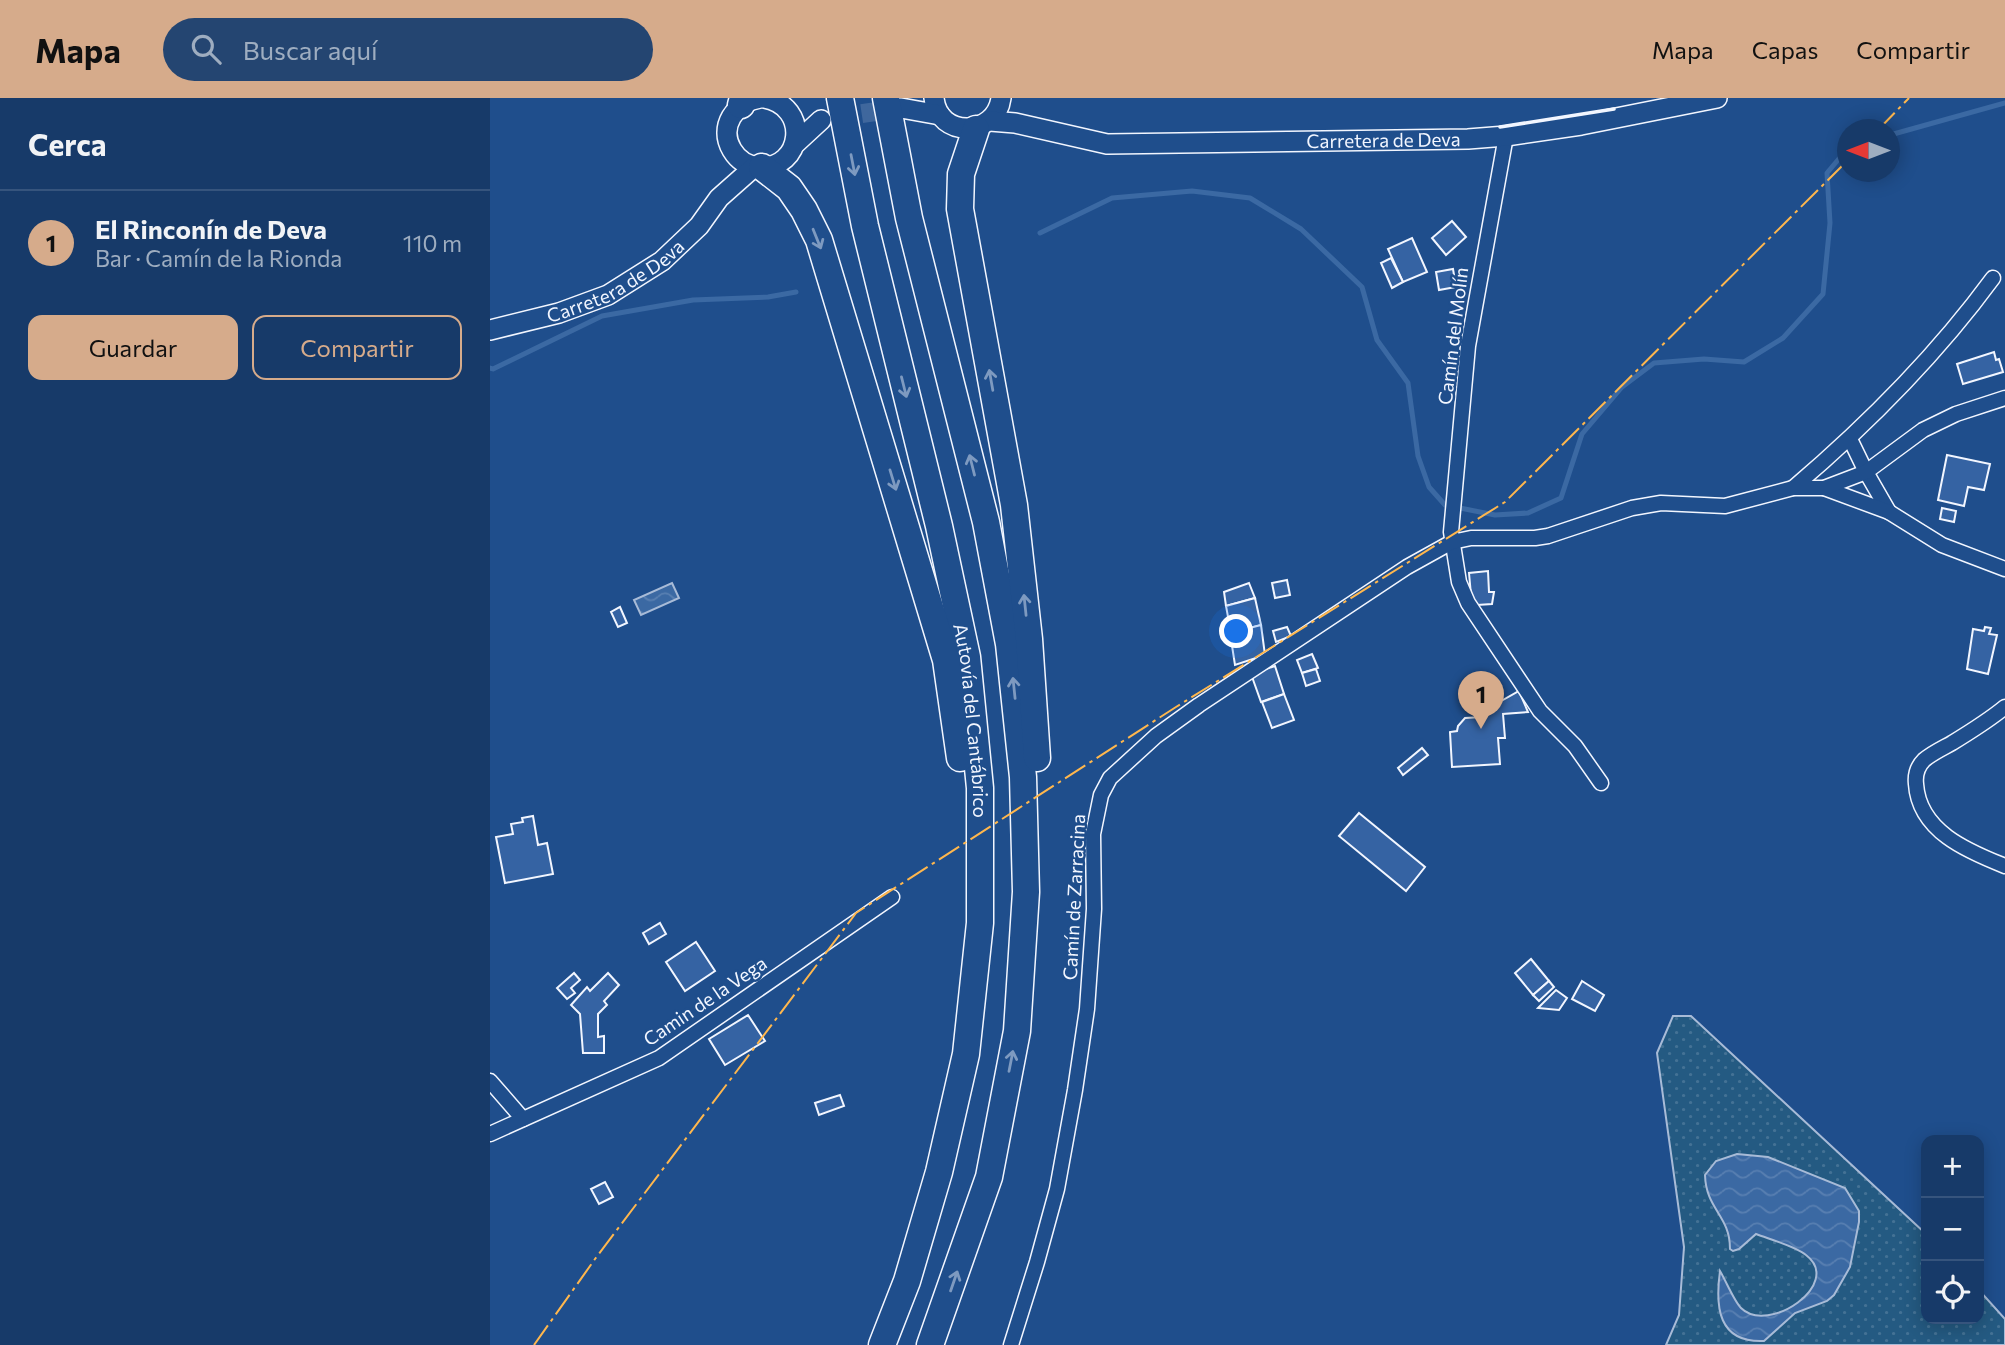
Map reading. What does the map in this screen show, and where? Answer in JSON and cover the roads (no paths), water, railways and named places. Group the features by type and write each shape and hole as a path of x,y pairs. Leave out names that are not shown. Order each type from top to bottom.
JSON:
{"highway":[{"name":"Autovía del Cantábrico","path":"840,98 865,226 939,526 967,657 980,788 980,923 966,1054 939,1172 907,1281 882,1345"},
{"path":"886,98 909,218 986,522 1009,643 1023,777 1026,892 1017,1031 989,1177 930,1345"},
{"path":"983,125 961,174 960,209 1014,505 1029,639 1037,736 1037,833 1026,892"},
{"path":"758,167 789,188 819,240 946,660 964,788 965,923 951,1048 927,1165 897,1275 871,1345"}],"street":[{"name":"Carretera de Deva","path":"915,98 901,108 937,107 950,125 963,129 1016,123 1107,145 1506,136 1581,125 1717,98"},
{"name":"Carretera de Deva","path":"1003,98 1011,111 1045,132"},
{"path":"983,125 1000,107 1003,98"},
{"path":"752,100 783,105 795,123 794,144 782,161 758,167 742,161 729,144 728,122 752,100"},
{"name":"Camín del Molín","path":"1506,136 1470,334 1452,542 1459,582 1468,603 1540,711 1575,746 1601,783"},
{"name":"Carretera de Deva","path":"719,198 727,171 729,144"},
{"name":"Carretera de Deva","path":"490,330 559,313 608,295 662,261 699,226 719,198 758,167"},
{"path":"1793,488 1850,439 1900,390 1967,313 1993,278"},
{"path":"1824,488 1866,472 1923,430 1956,414 2005,398"},
{"path":"1850,439 1889,512"},
{"path":"1452,542 1471,538 1548,536 1632,508 1661,503 1726,506 1793,488 1824,488 1889,512 1942,545 2005,569"},
{"name":"Camín de Zarracina","path":"1011,1345 1057,1189 1075,1090 1087,1009 1094,909 1093,834 1101,795 1110,778 1156,736 1199,705 1407,566 1452,542"},
{"path":"2005,707 1988,721 1926,758 1916,776 1917,793 1924,813 1945,836 1966,850 2005,866"},
{"name":"Camin de la Vega","path":"490,1134 659,1058 892,897"},
{"path":"490,1081 523,1119"}],"water":[{"path":"672,583 679,598 641,615 634,600"},
{"path":"1737,1154 1768,1157 1845,1188 1859,1211 1850,1267 1834,1295 1827,1301 1795,1313 1764,1341 1737,1336 1723,1320 1718,1297 1720,1271 1741,1308 1753,1315 1768,1315 1783,1311 1809,1292 1816,1279 1815,1267 1801,1252 1756,1234 1739,1249 1730,1249 1726,1228 1709,1197 1705,1175 1716,1161"}],"waterway":[{"path":"1900,132 2005,103"},
{"path":"1040,233 1112,198 1192,191 1250,198 1301,229 1362,287 1377,340 1408,383 1418,456 1429,487 1445,505 1495,515 1528,513 1561,498 1582,434 1622,387 1654,363 1704,359 1744,362 1783,338 1823,294 1830,223 1827,173 1837,161"},
{"path":"490,368 493,369 602,316 693,300 768,297 796,292"}],"tunnel":[{"path":"833,118 900,108"}],"place":[{"name":"El Rinconín de Deva","path":"1481,729"}]}
